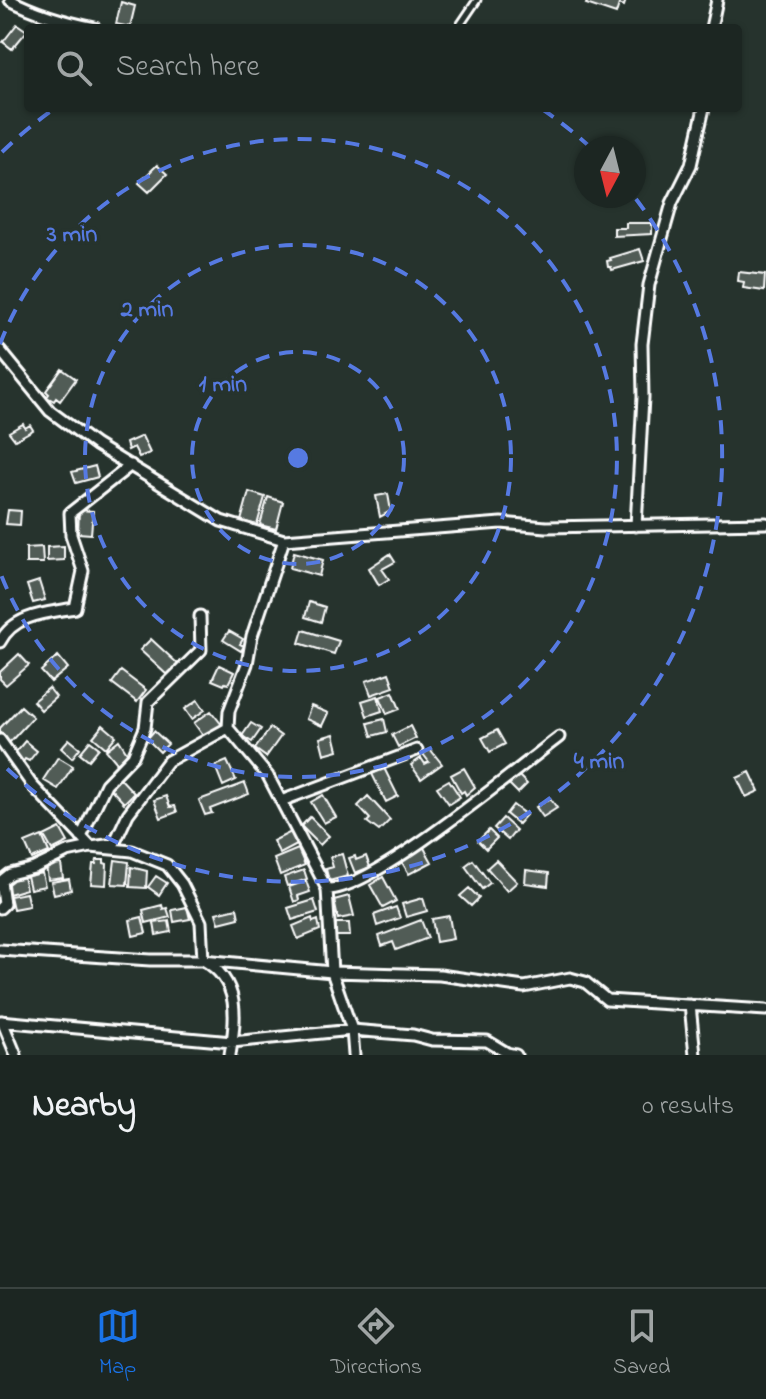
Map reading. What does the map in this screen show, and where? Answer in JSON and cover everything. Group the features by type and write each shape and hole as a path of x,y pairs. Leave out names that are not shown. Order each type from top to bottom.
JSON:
{"street":[{"path":"10,0 75,24"},
{"path":"712,24 717,0"},
{"path":"636,526 643,397 642,344 649,285 672,203 691,165 703,112"},
{"path":"0,350 50,411 96,445 221,521 284,540 501,523 546,527 766,523"},
{"path":"0,642 6,631 29,616 75,608 83,571 71,535 70,513 131,465"},
{"path":"284,540 252,636 247,664 229,711 228,728 268,776 327,889 332,972 352,1030 354,1055"},
{"path":"81,837 106,784 133,756 145,728 148,702 201,650 200,616"},
{"path":"0,908 4,904 1,881 10,874 34,868 67,852 114,844 128,814 168,761 228,728"},
{"path":"327,889 356,883 383,866 437,830 559,737"},
{"path":"0,740 32,785 91,847 132,851 167,865 182,884 201,922 203,960"},
{"path":"281,801 417,750"},
{"path":"0,950 150,960 203,960 332,972 440,975 524,987 570,978 585,982 607,1000 766,1010"},
{"path":"203,960 214,966 232,993 236,1012 230,1055"},
{"path":"690,1005 695,1055"},
{"path":"16,1055 1,1021 232,1042 352,1030 413,1035 432,1040 487,1041 510,1054"}],"lane":[{"path":"461,24 477,0"}],"building":[{"path":"588,0 626,0 624,6 619,4 616,14 586,4"},
{"path":"121,2 135,6 131,24 116,24"},
{"path":"17,24 24,29 24,35 12,49 3,42"},
{"path":"157,165 167,174 149,192 139,183"},
{"path":"626,223 652,223 652,234 614,236 614,228 626,228"},
{"path":"640,249 644,261 612,270 608,267 610,258"},
{"path":"739,272 765,275 764,291 743,288 744,282 738,281"},
{"path":"62,369 76,379 60,401 56,398 54,401 47,397 49,394 46,391"},
{"path":"23,424 25,428 30,425 33,430 15,440 9,432"},
{"path":"142,436 150,453 139,457 134,447 128,450 126,443"},
{"path":"95,466 98,477 76,483 72,472"},
{"path":"249,492 265,497 257,525 241,521"},
{"path":"388,494 391,511 380,517 376,496"},
{"path":"268,497 283,502 276,529 260,525"},
{"path":"8,510 21,511 20,525 6,524"},
{"path":"79,510 93,511 91,534 78,533"},
{"path":"64,546 64,560 47,561 47,547"},
{"path":"42,547 43,563 26,563 26,548"},
{"path":"294,552 323,560 319,576 290,568"},
{"path":"390,554 395,562 382,569 389,579 379,585 369,568"},
{"path":"39,581 45,600 33,603 27,585"},
{"path":"309,602 325,607 321,622 305,617"},
{"path":"303,630 339,641 334,654 299,643"},
{"path":"229,631 243,639 241,651 223,640"},
{"path":"151,639 178,664 167,675 140,650"},
{"path":"19,654 29,665 6,685 0,679 0,672"},
{"path":"58,656 68,668 51,682 41,671"},
{"path":"219,665 234,672 228,684 212,680"},
{"path":"121,671 146,690 137,702 112,683"},
{"path":"389,673 394,687 371,695 366,681"},
{"path":"49,688 56,697 41,710 33,701"},
{"path":"393,692 400,709 387,714 380,697"},
{"path":"378,696 382,711 367,716 362,701"},
{"path":"198,700 205,710 192,719 185,709"},
{"path":"21,706 33,717 9,743 0,734 0,728"},
{"path":"311,706 328,713 322,726 306,719"},
{"path":"211,711 222,725 204,737 194,723"},
{"path":"384,719 387,732 372,736 368,723"},
{"path":"251,723 261,729 252,742 242,736"},
{"path":"103,725 116,736 106,748 93,737"},
{"path":"410,726 416,738 398,747 392,735"},
{"path":"270,728 281,736 266,757 255,749"},
{"path":"497,730 505,744 490,752 482,738"},
{"path":"154,731 168,744 160,752 147,739"},
{"path":"334,734 338,750 324,754 320,738"},
{"path":"69,739 80,748 72,758 61,748"},
{"path":"119,740 128,754 117,763 106,750"},
{"path":"25,741 37,751 29,761 25,759 23,762 14,754"},
{"path":"90,741 99,748 89,760 80,753"},
{"path":"430,749 442,764 421,779 411,765 421,758 425,764 429,762 423,754"},
{"path":"58,757 73,766 58,789 43,780"},
{"path":"227,761 236,780 223,786 215,766"},
{"path":"384,768 398,796 386,802 372,774"},
{"path":"464,768 475,787 466,795 464,791 461,793 451,775"},
{"path":"750,772 759,791 746,797 737,778"},
{"path":"516,773 527,784 518,793 507,782"},
{"path":"119,777 134,793 124,803 109,787"},
{"path":"449,780 460,797 449,804 437,787"},
{"path":"245,783 249,794 210,809 212,813 205,815 199,800"},
{"path":"323,795 336,817 324,823 311,802"},
{"path":"166,796 170,807 175,806 177,812 161,818 154,800"},
{"path":"368,796 390,820 379,831 367,822 370,819 358,806"},
{"path":"550,798 557,808 543,817 536,807"},
{"path":"513,805 526,815 518,824 506,814"},
{"path":"310,817 329,836 320,845 301,826"},
{"path":"503,818 516,830 508,840 494,828"},
{"path":"60,828 68,842 52,850 44,836"},
{"path":"489,830 497,838 486,849 478,841"},
{"path":"291,832 297,845 280,854 273,841"},
{"path":"42,836 49,852 32,859 25,843"},
{"path":"423,846 432,862 409,874 400,859"},
{"path":"298,849 305,865 280,875 274,859"},
{"path":"342,854 348,876 329,881 326,869 333,867 330,857"},
{"path":"355,856 356,860 366,856 370,867 355,873 349,858"},
{"path":"104,860 107,864 106,885 91,884 93,864"},
{"path":"115,860 129,862 127,885 112,884"},
{"path":"473,860 490,883 482,889 465,866"},
{"path":"496,860 517,882 507,891 487,868"},
{"path":"61,864 63,878 48,880 46,866"},
{"path":"131,867 147,871 146,888 130,887"},
{"path":"304,870 307,879 287,886 284,877"},
{"path":"526,870 549,873 548,886 525,883"},
{"path":"42,873 45,886 30,889 27,876"},
{"path":"23,876 26,889 9,894 5,880"},
{"path":"156,876 167,883 159,895 148,887"},
{"path":"383,877 396,901 383,908 370,885"},
{"path":"69,879 71,890 54,894 51,882"},
{"path":"306,881 310,892 298,896 299,900 294,902 289,887"},
{"path":"469,888 479,898 471,906 460,896"},
{"path":"26,893 29,906 13,909 10,896"},
{"path":"349,896 354,916 338,919 334,900"},
{"path":"423,898 427,911 406,917 402,904"},
{"path":"314,900 318,912 292,920 288,908"},
{"path":"162,905 163,909 167,908 170,917 146,923 143,910"},
{"path":"187,907 190,919 174,922 172,910"},
{"path":"396,907 400,918 377,926 374,915"},
{"path":"237,908 239,918 219,923 216,913"},
{"path":"449,916 453,939 436,942 432,919"},
{"path":"142,917 146,933 133,936 130,920"},
{"path":"312,918 313,922 318,920 320,930 298,939 293,926"},
{"path":"421,920 428,938 396,950 393,942 382,946 379,936"},
{"path":"169,921 171,932 156,935 154,923"},
{"path":"336,923 349,923 350,936 336,936"}]}
